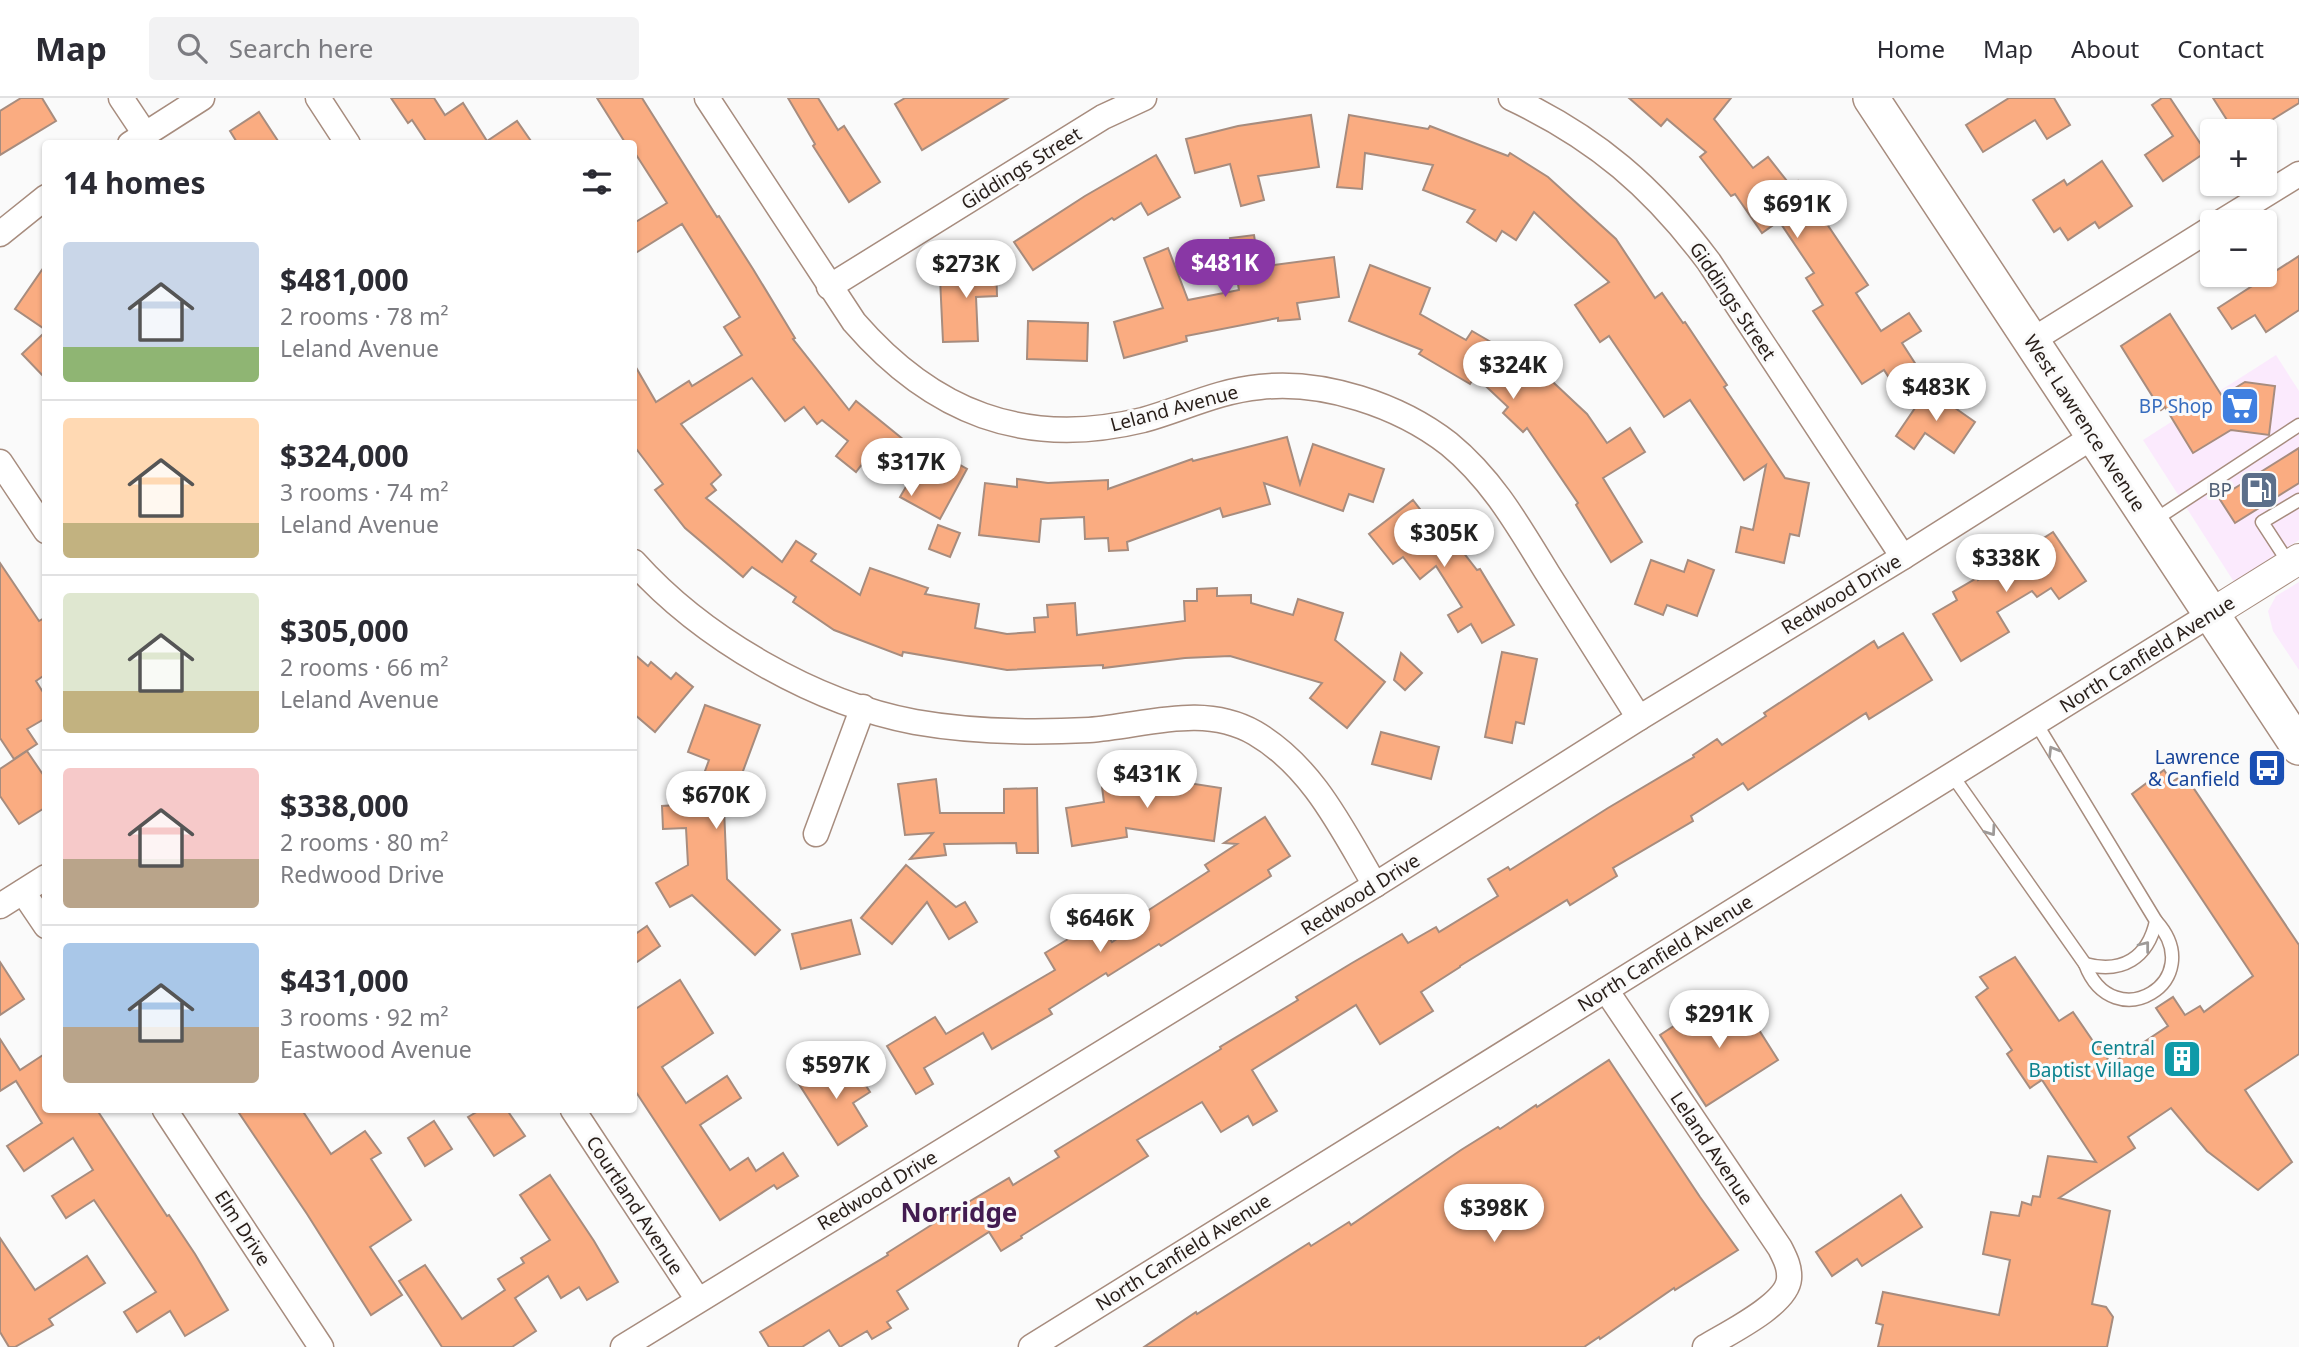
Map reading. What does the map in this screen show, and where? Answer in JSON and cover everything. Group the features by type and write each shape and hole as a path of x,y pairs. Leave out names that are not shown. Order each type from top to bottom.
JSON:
{"main road":[{"name":"West Lawrence Avenue","path":"1873,99 2299,747"}],"street":[{"path":"121,98 137,139 202,98"},
{"path":"318,98 345,140"},
{"name":"Leland Avenue","path":"707,98 854,322 902,371 928,390 955,404 1010,424 1062,430 1119,425 1146,419 1200,399 1260,387 1313,388 1371,403 1412,422 1447,443 1489,482 1639,718"},
{"name":"Giddings Street","path":"829,287 1103,117 1144,98"},
{"name":"Giddings Street","path":"1511,98 1600,149 1630,174 1680,224 1709,262 1903,557"},
{"path":"2240,210 2299,174"},
{"path":"0,234 42,200"},
{"path":"2031,341 2200,235"},
{"name":"Redwood Drive","path":"623,1347 1375,885 2094,436"},
{"path":"0,462 42,525"},
{"name":"North Canfield Avenue","path":"1031,1347 2294,562"},
{"path":"637,565 683,608 769,666 815,690 914,721 1011,731 1104,729 1191,716 1223,720 1255,733 1287,757 1308,779 1328,805 1375,885"},
{"path":"816,834 863,707"},
{"path":"0,906 42,880"},
{"path":"23,892 42,920"},
{"name":"Leland Avenue","path":"1606,990 1780,1248 1789,1266 1789,1282 1769,1308 1705,1347"},
{"name":"Elm Drive","path":"167,1113 321,1347"},
{"name":"Courtland Avenue","path":"575,1113 698,1300"}],"lane":[{"path":"2150,522 2299,425"},
{"path":"2294,562 2262,523 2299,500"},
{"path":"1952,775 2085,964 2095,983 2111,996 2124,1000 2139,999 2152,994 2170,973 2172,945 2036,723"},
{"path":"2085,964 2099,968 2116,967 2132,961 2145,950 2157,921"}],"shaded area":[{"path":"2276,355 2299,391 2299,540 2234,582 2143,440"},
{"path":"2299,582 2299,670 2273,631 2268,611 2276,596"}],"building":[{"path":"21,98 42,98 56,121 0,155 0,111"},
{"path":"391,98 434,98 445,115 463,103 486,140 425,140 412,120 408,123"},
{"path":"597,98 642,98 753,269 795,338 793,339 849,410 856,401 920,453 924,445 967,469 940,519 900,497 907,485 869,455 856,472 836,456 848,441 822,420 817,424 804,407 785,421 752,378 681,424 721,475 711,484 716,490 706,498 782,562 796,541 816,554 811,561 860,595 870,568 928,588 925,594 979,604 975,628 1007,634 1035,632 1034,618 1048,617 1047,605 1075,603 1077,635 1185,621 1184,601 1197,601 1197,589 1217,588 1217,596 1251,595 1251,603 1293,615 1298,599 1343,613 1335,640 1385,682 1347,728 1310,698 1322,683 1230,656 1185,658 1103,668 1103,665 1007,670 903,652 902,656 834,630 793,602 796,597 752,567 743,577 685,528 655,490 663,484 637,450 637,369 656,402 689,381 692,386 742,355 724,327 740,317 682,224 637,252 637,221 667,203 637,156 637,140 623,140"},
{"path":"788,98 818,98 838,130 844,126 880,182 849,202 813,146 815,144"},
{"path":"905,98 1008,98 922,150 895,104"},
{"path":"1629,98 1731,98 1714,119 1753,168 1768,157 1791,186 1798,181 1868,285 1856,293 1881,331 1909,313 1921,331 1902,343 1920,371 1895,387 1884,370 1862,384 1813,311 1823,305 1806,278 1814,273 1779,221 1762,233 1735,194 1731,196 1700,157 1706,152 1667,119 1661,126"},
{"path":"2009,98 2054,98 2070,125 2047,139 2035,120 1983,152 1966,125"},
{"path":"2162,98 2170,98 2200,143 2200,156 2163,181 2145,155 2173,136 2152,105"},
{"path":"2213,98 2299,98 2299,103 2273,119 2226,119"},
{"path":"259,112 277,140 236,140 230,131"},
{"path":"1311,115 1319,167 1258,176 1264,200 1241,206 1230,164 1195,173 1186,139 1238,126"},
{"path":"1349,115 1428,129 1430,126 1508,156 1510,153 1548,177 1616,239 1655,298 1662,293 1683,323 1685,322 1727,385 1724,387 1785,478 1809,483 1799,536 1790,534 1784,563 1736,552 1741,527 1753,530 1766,465 1744,480 1690,400 1664,417 1609,336 1600,342 1575,305 1609,282 1534,212 1516,240 1502,231 1496,241 1467,222 1475,210 1423,190 1433,165 1365,153 1362,189 1337,187"},
{"path":"517,121 530,140 488,140"},
{"path":"1156,155 1180,197 1148,215 1141,203 1114,220 1112,218 1033,270 1014,242 1085,196"},
{"path":"2102,161 2132,206 2099,228 2095,222 2068,240 2060,228 2054,232 2033,200 2064,180 2067,185"},
{"path":"1254,235 1259,267 1334,257 1339,297 1297,303 1300,319 1278,321 1278,318 1186,336 1187,341 1124,358 1114,322 1163,308 1144,258 1168,248 1188,300 1239,290 1230,238"},
{"path":"2299,256 2299,310 2266,332 2255,315 2232,329 2218,308 2251,287 2277,287 2277,270"},
{"path":"996,262 997,296 976,297 978,341 943,342 940,278 963,277 963,263"},
{"path":"1370,265 1430,288 1420,314 1466,340 1472,331 1515,356 1520,351 1587,414 1607,443 1630,428 1645,452 1603,478 1642,542 1611,562 1576,505 1578,503 1527,428 1523,432 1503,413 1508,407 1475,376 1470,384 1419,354 1422,350 1349,321"},
{"path":"42,270 42,327 15,309"},
{"path":"2170,314 2222,396 2245,382 2275,386 2269,435 2231,430 2193,453 2165,407 2161,410 2121,346"},
{"path":"1028,321 1088,323 1087,361 1027,359"},
{"path":"42,335 42,375 22,354"},
{"path":"1928,389 1975,422 1954,453 1925,433 1914,449 1896,436"},
{"path":"1287,437 1300,484 1313,444 1384,469 1373,502 1349,494 1343,511 1264,483 1270,504 1223,517 1220,508 1127,542 1128,550 1109,551 1108,538 1085,539 1084,517 1041,519 1039,542 979,535 985,483 1017,487 1017,479 1048,483 1108,480 1108,489 1192,459 1193,461"},
{"name":"BP","path":"2299,448 2299,483 2235,523 2219,498"},
{"path":"1413,500 1436,530 1442,525 1477,570 1480,569 1514,625 1482,643 1471,624 1458,632 1448,615 1462,607 1436,566 1420,579 1403,557 1393,564 1369,534"},
{"path":"938,525 960,533 950,557 929,549"},
{"path":"2053,532 2086,581 2059,599 2051,588 2037,597 2032,591 1997,612 2009,632 1961,661 1933,614 1957,600 1953,592 1977,578 1978,580"},
{"path":"1651,560 1684,572 1688,560 1714,570 1697,616 1667,605 1663,615 1635,604"},
{"path":"0,563 39,621 42,619 42,677 36,681 42,691 42,720 27,729 37,744 14,759 0,738"},
{"path":"1903,633 1932,680 1869,719 1866,713 1748,790 1743,783 1691,816 1693,821 1613,868 1617,876 1570,905 1567,900 1460,966 1421,992 1433,1011 1380,1044 1356,1005 1252,1070 1277,1111 1253,1125 1248,1116 1221,1132 1202,1102 1137,1140 1148,1156 1021,1236 1022,1238 1001,1251 989,1232 897,1291 908,1309 887,1322 891,1328 872,1339 867,1331 840,1347 829,1330 802,1347 769,1347 760,1332 1009,1178 1013,1185 1059,1157 1055,1151 1221,1049 1220,1047 1298,1000 1296,997 1352,963 1402,934 1408,943 1436,927 1439,932 1498,896 1488,879 1508,867 1510,870 1694,757 1693,755 1717,739 1722,745 1766,716 1764,713 1874,641 1878,648"},
{"path":"1502,652 1537,659 1524,724 1516,722 1512,743 1485,737"},
{"path":"1401,653 1422,673 1405,690 1394,680"},
{"path":"637,657 648,666 651,662 671,679 676,673 693,687 655,732 637,717"},
{"path":"705,705 760,725 736,790 723,785 727,879 780,930 755,955 692,895 670,907 656,883 688,865 686,828 663,829 662,806 693,804 709,760 688,752"},
{"path":"1381,732 1439,747 1431,779 1372,764"},
{"path":"27,751 42,773 42,810 19,824 0,796 0,769"},
{"path":"1138,767 1163,771 1162,779 1221,788 1214,841 1126,828 1127,837 1072,846 1066,808 1104,802 1102,787 1136,782"},
{"name":"Central Baptist Village","path":"2164,770 2172,782 2184,774 2299,945 2299,1054 2245,1090 2292,1162 2258,1190 2207,1151 2171,1108 2128,1137 2135,1148 2059,1198 2110,1211 2092,1304 2106,1307 2113,1317 2107,1347 1878,1347 1883,1325 1876,1323 1883,1292 1999,1315 2010,1260 1983,1254 1991,1212 2019,1216 2022,1202 2031,1205 2033,1196 2040,1197 2048,1156 2096,1162 2042,1080 2030,1088 2007,1054 2012,1050 1976,997 1988,988 1980,977 2015,957 2059,1021 2073,1012 2111,1064 2168,1026 2156,1008 2173,997 2185,1015 2200,1006 2204,1012 2253,976 2132,794"},
{"path":"936,779 940,813 1004,813 1004,789 1037,788 1038,853 1017,853 1016,843 944,844 946,855 910,859 933,833 905,835 898,784"},
{"path":"1265,817 1290,856 1268,870 1271,876 1161,946 1159,944 1108,976 1106,973 1049,1009 1052,1014 992,1049 983,1033 924,1068 933,1084 916,1094 887,1046 935,1017 946,1034 1055,970 1045,953 1098,921 1112,942 1144,921 1141,915 1209,871 1205,865 1237,844 1224,843"},
{"path":"906,865 956,907 965,902 977,922 949,939 927,902 892,944 861,918"},
{"path":"851,920 860,954 801,969 792,934"},
{"path":"647,926 660,946 637,962 637,933"},
{"path":"0,962 24,999 0,1015"},
{"path":"680,980 713,1033 662,1067 686,1103 727,1076 741,1098 700,1125 730,1170 748,1158 756,1171 783,1153 798,1176 777,1189 774,1185 720,1220 637,1094 637,1008"},
{"path":"1740,1000 1778,1060 1706,1106 1660,1035 1703,1007 1711,1019"},
{"path":"0,1039 20,1070 42,1056 42,1113 99,1113 195,1254 228,1310 185,1336 170,1311 137,1332 124,1312 156,1292 94,1200 66,1218 52,1196 93,1170 73,1138 24,1171 7,1146 42,1123 16,1081 0,1091"},
{"path":"1609,1060 1738,1250 1675,1290 1674,1288 1600,1339 1599,1337 1584,1347 1144,1347 1309,1243 1311,1246 1349,1222 1351,1225 1461,1150 1536,1105 1537,1107"},
{"path":"814,1066 827,1085 854,1067 870,1092 853,1103 867,1126 838,1145 795,1078"},
{"path":"239,1113 304,1113 331,1154 365,1131 381,1153 371,1159 411,1220 370,1247 402,1295 371,1315"},
{"path":"475,1113 509,1113 525,1136 494,1156 468,1117"},
{"path":"434,1121 452,1149 425,1166 408,1138"},
{"path":"550,1175 618,1282 587,1300 579,1287 561,1298 548,1276 515,1298 536,1331 512,1347 442,1347 399,1281 425,1265 462,1319 505,1290 498,1279 524,1263 521,1258 550,1240 520,1195"},
{"path":"1901,1195 1922,1227 1862,1266 1857,1259 1832,1276 1816,1252"},
{"path":"0,1238 35,1290 87,1256 105,1283 49,1319 53,1325 15,1347 9,1347 0,1332"}],"place":[{"name":"BP Shop","path":"2240,406"},
{"name":"BP","path":"2259,490"},
{"name":"Lawrence & Canfield","path":"2267,768"},
{"name":"Central Baptist Village","path":"2182,1059"}],"district":[{"name":"Norridge","path":"959,1213"}]}
